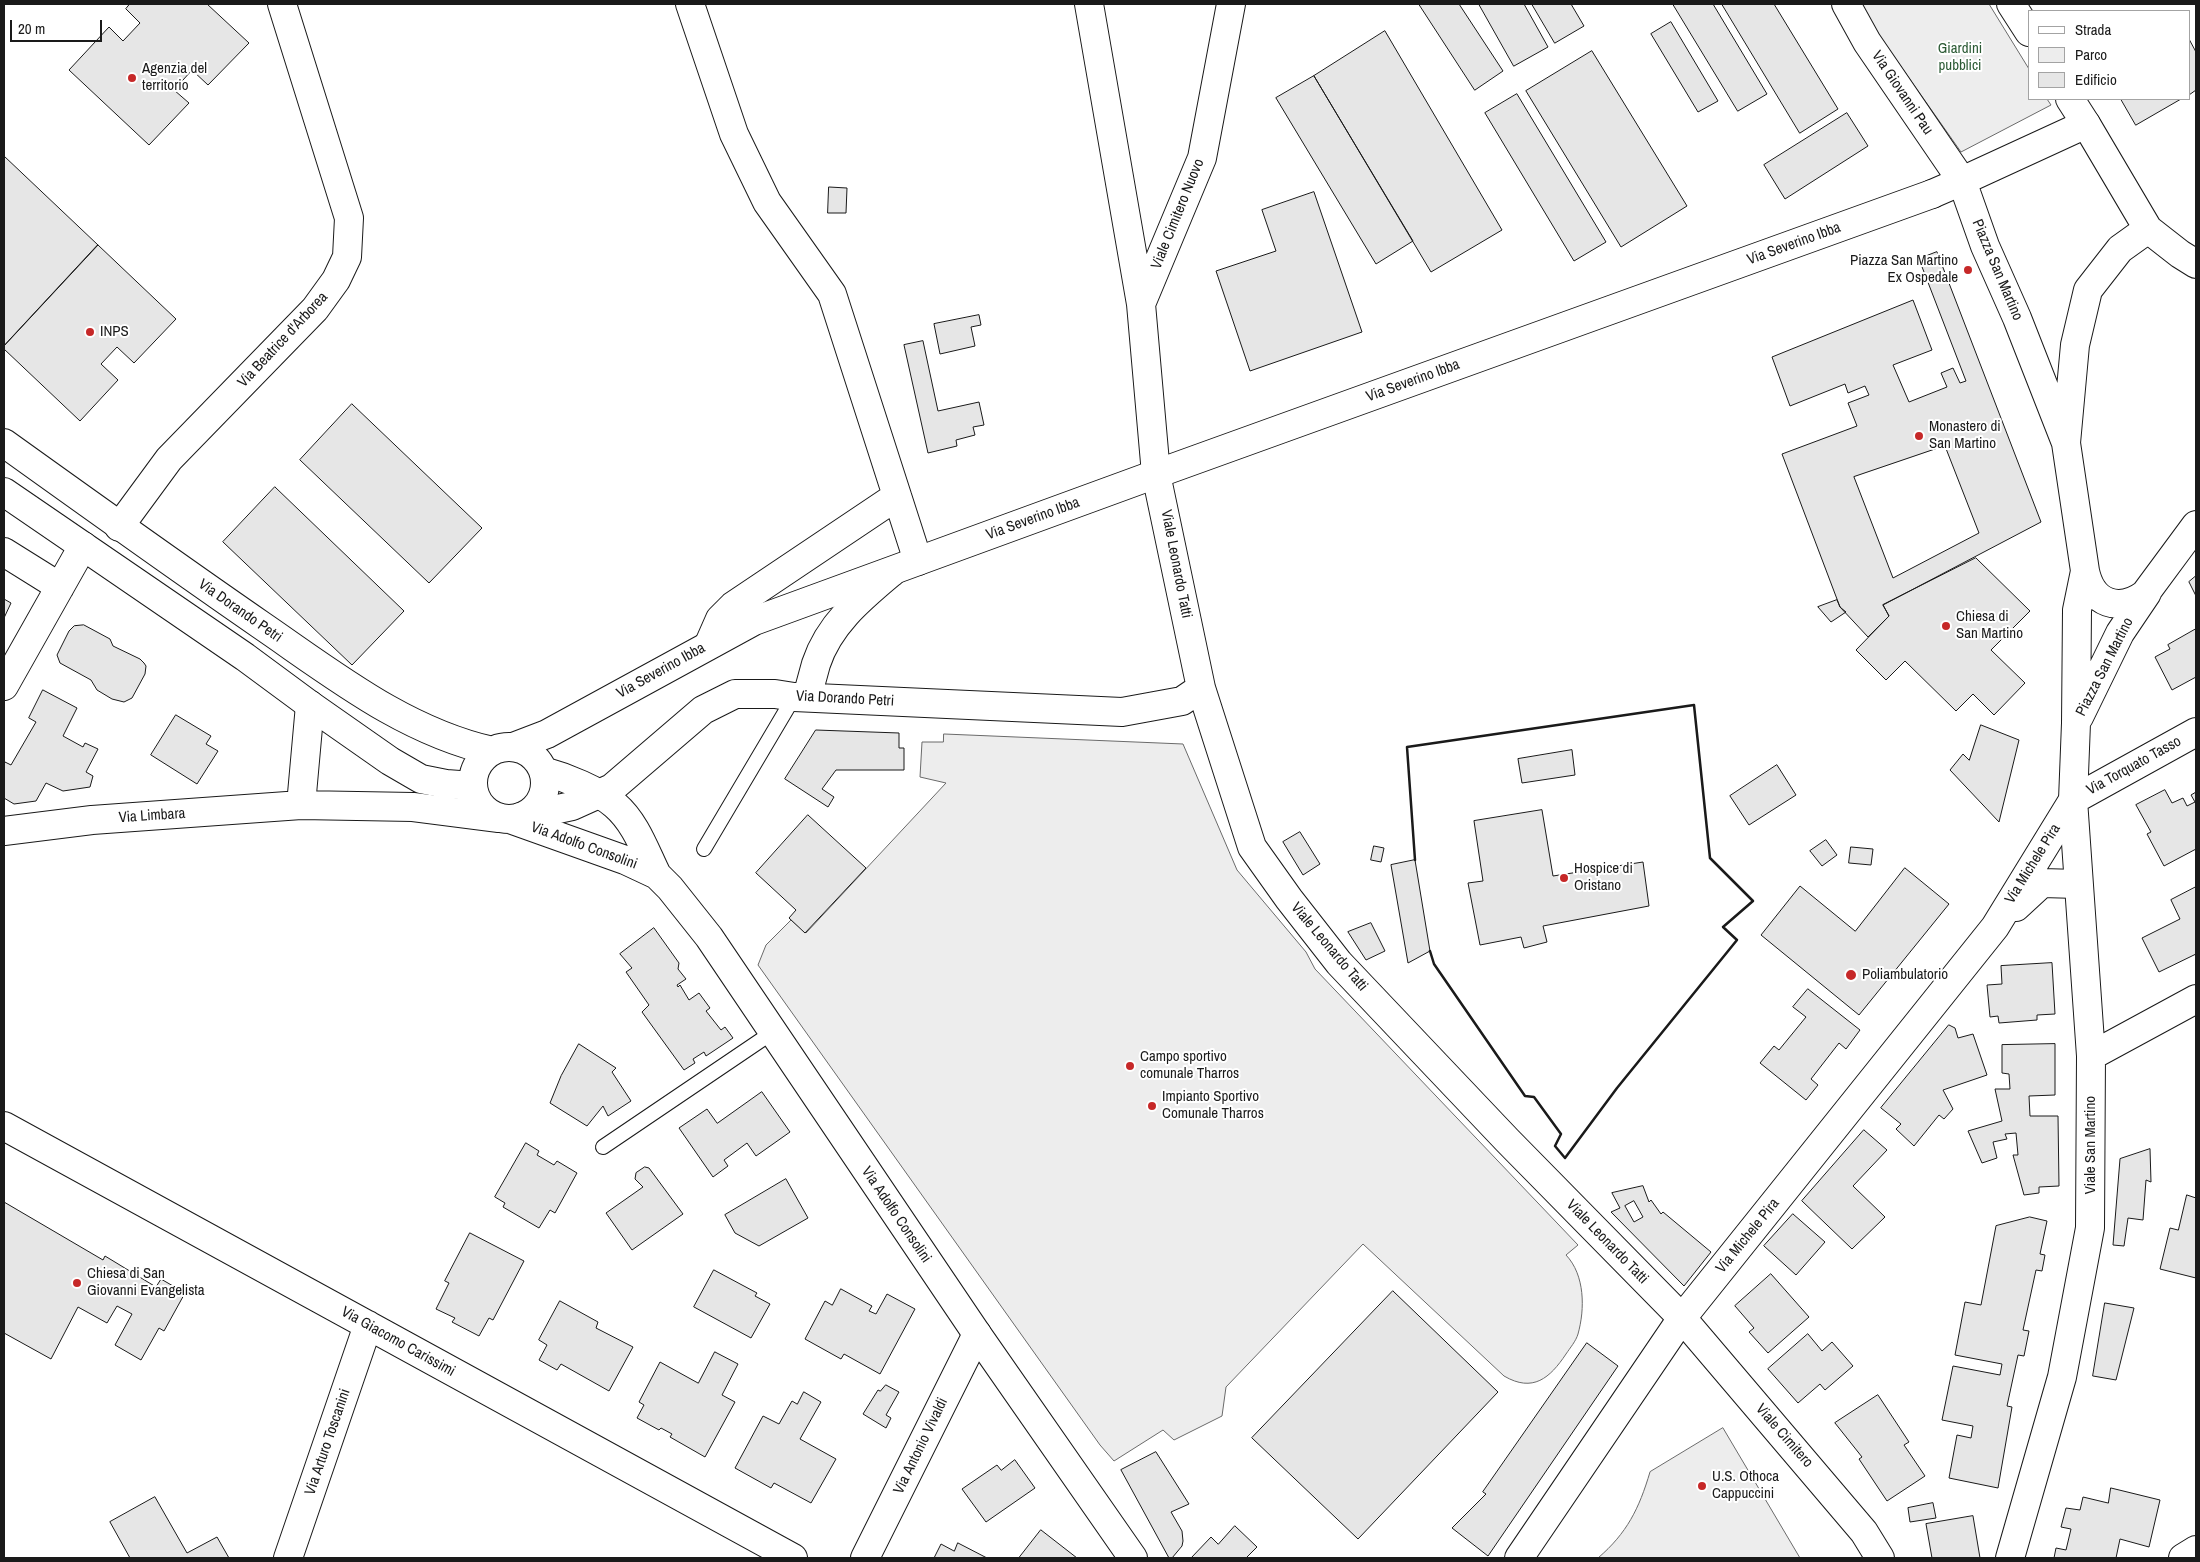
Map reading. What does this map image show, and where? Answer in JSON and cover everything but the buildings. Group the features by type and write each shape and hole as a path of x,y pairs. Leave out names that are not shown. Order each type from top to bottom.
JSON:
{"street":[{"name":"Via Beatrice d'Arborea","path":"119,527 169,460 315,309 336,280 347,257 349,218 282,4"},
{"path":"690,4 734,134 767,202 832,294 897,496 906,565"},
{"name":"Viale Cimitero Nuovo","path":"1089,4 1141,304 1156,474"},
{"name":"Viale Cimitero Nuovo","path":"1141,304 1202,158 1230,4"},
{"name":"Via Giovanni Pau","path":"1846,4 1867,42 1962,181"},
{"path":"2011,4 2028,30"},
{"path":"2071,100 2148,229 2196,264"},
{"path":"1962,181 2086,124"},
{"name":"Via Severino Ibba","path":"503,749 547,734 754,621 1932,194 1962,181"},
{"name":"Piazza San Martino","path":"1962,181 1985,246 2018,318 2066,443 2087,582 2097,596 2114,604 2126,604 2136,601 2146,594 2196,525"},
{"name":"Piazza San Martino","path":"2066,443 2075,345 2088,290 2120,249 2148,229"},
{"name":"Via Dorando Petri","path":"4,442 119,527 350,687 410,722 465,745 503,749"},
{"name":"Viale Leonardo Tatti","path":"1156,474 1201,688 1252,846 1289,899 1340,963 1507,1140 1682,1318"},
{"path":"4,492 245,657 390,761 421,779 474,789"},
{"path":"709,644 720,619 733,606 897,496"},
{"path":"4,686 83,546"},
{"path":"4,552 60,587"},
{"name":"Via Severino Ibba","path":"801,697 831,631 854,604 906,565"},
{"name":"Piazza San Martino","path":"2076,723 2077,610 2085,571"},
{"name":"Piazza San Martino","path":"2076,723 2120,633 2152,585"},
{"name":"Via Dorando Petri","path":"510,818 572,806 612,788 690,721 711,706 735,694 775,694 801,697 1122,712 1182,701 1201,688"},
{"path":"302,805 310,705"},
{"name":"Viale San Martino","path":"2010,1558 2062,1378 2090,1228 2091,1056 2072,800 2076,723"},
{"name":"Via Torquato Tasso","path":"2072,800 2196,732"},
{"path":"503,749 530,754 543,771 545,782 543,793 539,803 531,812 510,818 489,813 480,805 474,789 477,765 484,757 503,749"},
{"name":"Via Adolfo Consolini","path":"543,771 560,776 616,805 639,837 656,875"},
{"name":"Via Limbara","path":"413,807 474,789"},
{"name":"Via Michele Pira","path":"1519,1558 1682,1318 1995,927 2072,800"},
{"name":"Via Limbara","path":"4,831 92,820 302,805 413,807 510,818"},
{"name":"Via Adolfo Consolini","path":"510,818 625,860 656,875 670,888 709,937 977,1334 1133,1558"},
{"name":"Via Michele Pira","path":"1995,927 2042,883 2078,884"},
{"path":"2091,1056 2196,999"},
{"name":"Via Giacomo Carissimi","path":"4,1126 793,1558"},
{"name":"Viale Cimitero","path":"1682,1318 1864,1532 1880,1558"},
{"name":"Via Arturo Toscanini","path":"288,1558 368,1325"},
{"name":"Via Antonio Vivaldi","path":"865,1558 977,1334"},
{"path":"2183,1558 2196,1550"}],"lane":[{"path":"704,849 801,697"},
{"path":"603,1147 773,1032"}],"green space":[{"name":"Giardini pubblici","path":"1861,4 1989,4 2028,67 2028,100 2048,100 2051,105 1961,152 1878,34"},
{"name":"Impianto Sportivo Comunale Tharros","path":"944,734 1183,744 1237,870 1306,952 1315,969 1578,1245 1566,1255 1577,1272 1580,1282 1582,1314 1578,1334 1574,1342 1554,1370 1547,1376 1532,1383 1514,1381 1504,1376 1363,1244 1226,1387 1222,1416 1174,1440 1163,1430 1114,1461 1100,1445 758,965 766,945 791,920 806,933 946,783 920,777 922,742 943,742"},
{"name":"U.S. Othoca Cappuccini","path":"1723,1428 1800,1558 1598,1558 1617,1539 1631,1520 1650,1472"}],"wall":[{"path":"1415,860 1407,747 1694,705 1710,858 1753,901 1723,927 1737,940 1617,1088 1565,1158 1555,1146 1561,1134 1534,1097 1525,1096 1434,964 1430,951"}],"place":[{"name":"Agenzia del territorio","path":"132,78"},
{"name":"Piazza San Martino Ex Ospedale","path":"1968,270"},
{"name":"INPS","path":"90,332"},
{"name":"Monastero di San Martino","path":"1919,436"},
{"name":"Chiesa di San Martino","path":"1946,626"},
{"name":"Hospice di Oristano","path":"1564,878"},
{"name":"Poliambulatorio","path":"1851,975"},
{"name":"Campo sportivo comunale Tharros","path":"1130,1066"},
{"name":"Impianto Sportivo Comunale Tharros","path":"1152,1106"},
{"name":"Chiesa di San Giovanni Evangelista","path":"77,1283"},
{"name":"U.S. Othoca Cappuccini","path":"1702,1486"}]}
